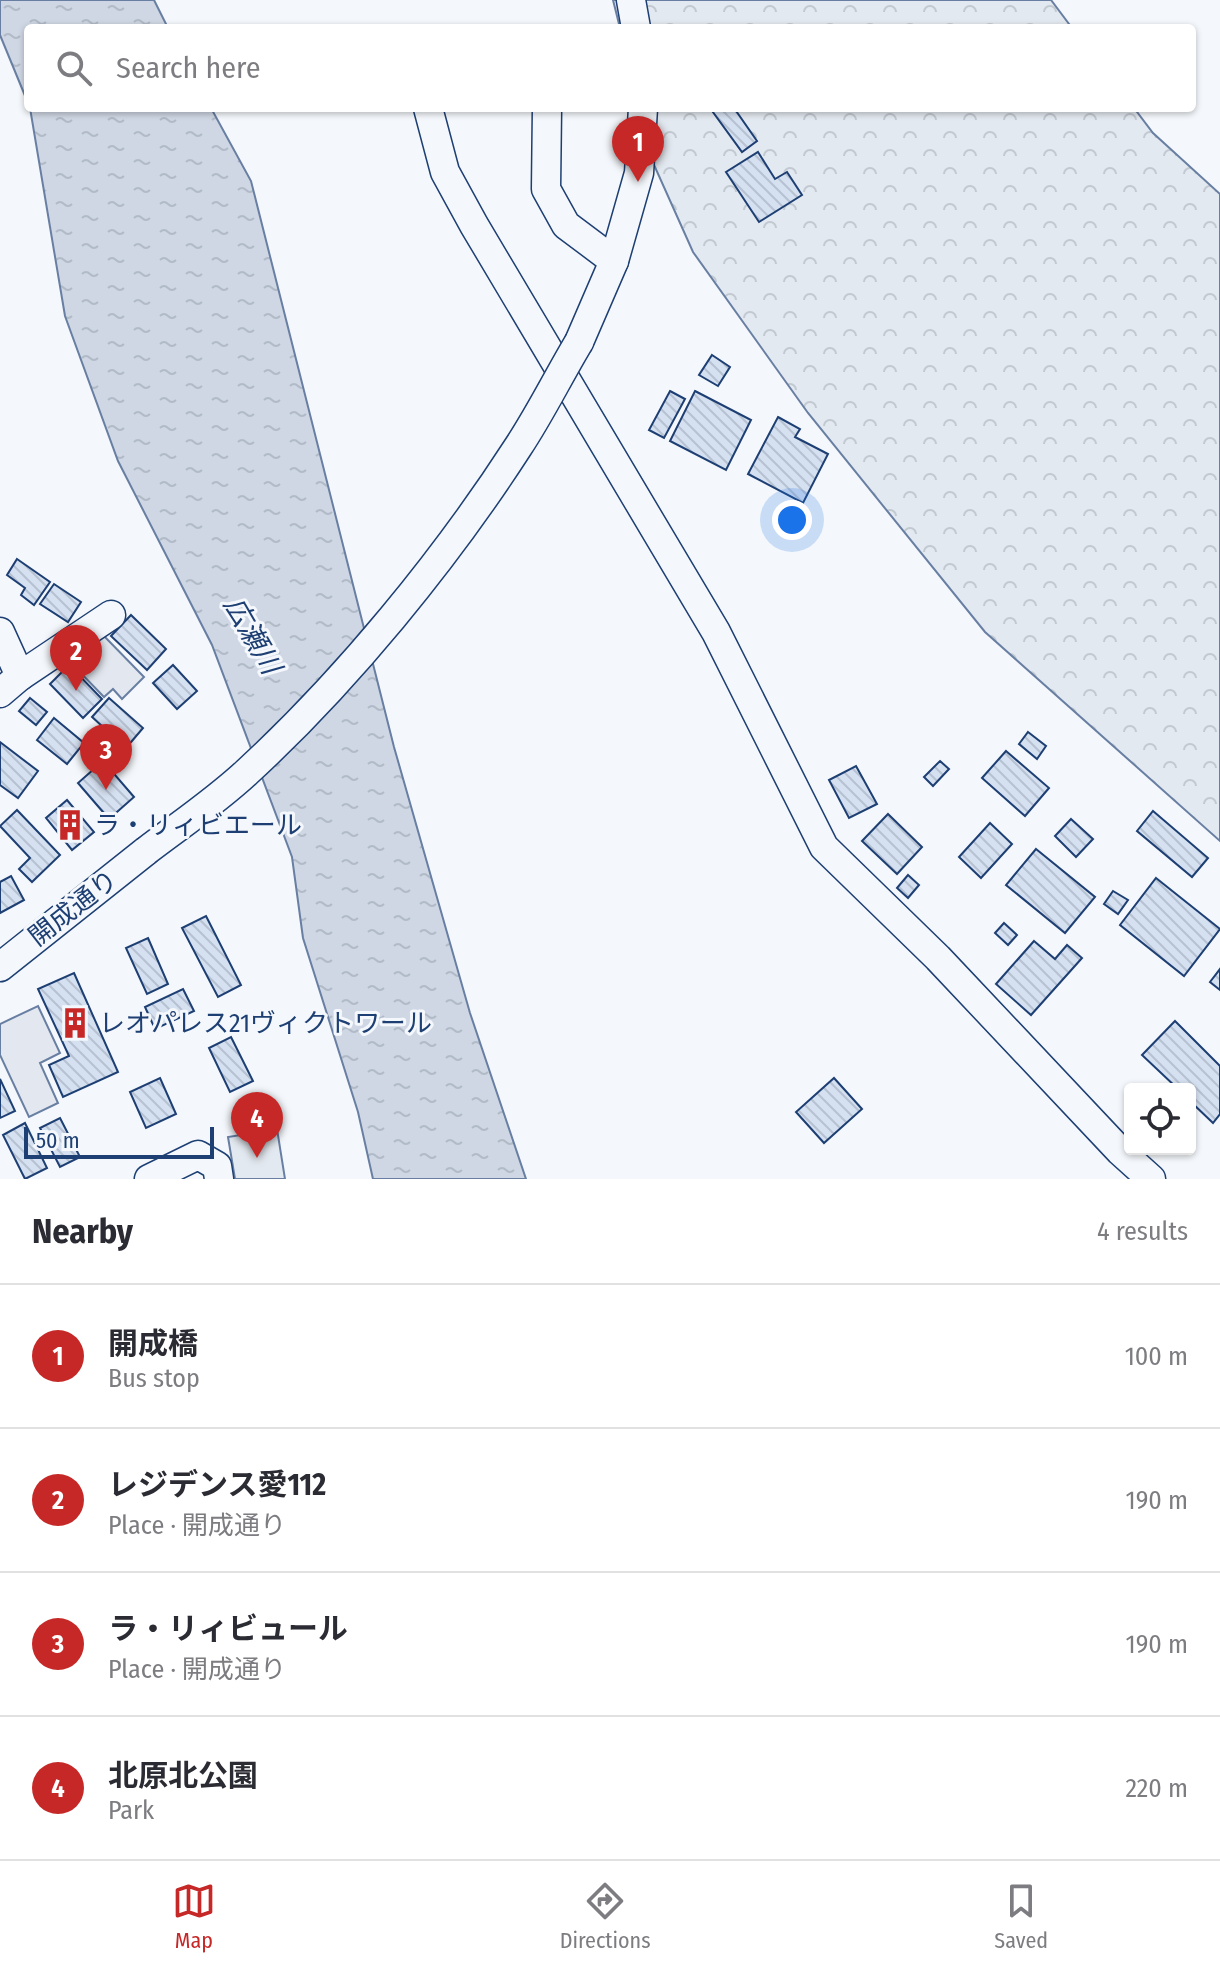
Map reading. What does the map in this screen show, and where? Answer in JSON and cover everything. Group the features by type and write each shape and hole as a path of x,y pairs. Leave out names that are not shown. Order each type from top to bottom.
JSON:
{"street":[{"path":"631,0 635,24"},
{"path":"429,112 445,172 716,632 824,847 938,958 1120,1151 1151,1179"},
{"path":"547,112 546,189 566,225 614,261"},
{"name":"開成通り","path":"0,967 245,774 316,704 371,642 474,513 520,445 579,342 614,261 639,173 643,112"},
{"path":"0,632 10,685 111,615"},
{"path":"149,1179 198,1155 217,1166 219,1179"}],"green space":[{"path":"613,0 1051,0 1069,24 619,24"},
{"path":"643,112 1137,112 1153,133 1220,194 1220,841 985,632 808,413 693,252 646,147"},
{"path":"277,1129 285,1179 235,1179 228,1137"}],"shaded area":[{"path":"103,635 144,677 122,699 113,689 104,697 73,665"},
{"path":"38,1006 60,1053 40,1063 58,1103 29,1117 0,1055 0,1024"}],"water":[{"path":"0,0 154,0 166,24 24,24 24,93 0,35"},
{"name":"広瀬川","path":"31,112 213,112 251,181 394,747 470,1013 526,1179 373,1179 358,1112 303,938 292,857 212,645 118,461 65,316"}],"building":[{"path":"713,112 737,112 757,141 742,152"},
{"path":"758,152 775,179 787,172 802,195 759,222 726,172"},
{"path":"712,355 730,367 718,386 699,375"},
{"path":"670,391 685,399 664,438 649,430"},
{"path":"695,391 751,420 726,470 670,441"},
{"path":"778,417 800,429 795,437 828,454 803,503 748,474"},
{"path":"17,559 50,582 34,605 21,595 25,588 7,575"},
{"path":"54,584 81,602 68,622 40,604"},
{"path":"131,615 166,649 147,670 111,636"},
{"path":"69,665 102,699 83,718 50,684"},
{"path":"173,665 197,691 177,709 153,683"},
{"path":"30,698 47,712 36,725 19,711"},
{"path":"109,698 143,728 126,748 92,717"},
{"path":"54,718 84,743 67,764 37,740"},
{"path":"1028,732 1046,746 1037,759 1019,744"},
{"path":"0,742 38,771 18,798 0,785"},
{"path":"1006,751 1049,788 1025,816 982,778"},
{"path":"103,761 134,797 109,819 78,783"},
{"path":"940,761 949,769 933,786 924,777"},
{"path":"856,766 877,804 849,818 829,780"},
{"name":"ラ・リィビエール","path":"67,800 94,832 72,850 46,818"},
{"path":"17,810 60,855 32,882 19,869 30,858 0,826"},
{"path":"1153,811 1208,858 1192,877 1137,831"},
{"path":"888,814 922,847 897,874 862,841"},
{"path":"1071,819 1093,839 1076,857 1055,836"},
{"path":"990,823 1012,844 981,878 959,857"},
{"path":"1036,849 1095,897 1065,933 1006,885"},
{"path":"908,875 919,885 908,898 897,888"},
{"path":"11,876 24,900 0,913 0,882"},
{"path":"1156,878 1220,929 1184,976 1120,925"},
{"path":"1113,891 1128,900 1118,914 1104,904"},
{"path":"206,916 241,985 218,997 182,928"},
{"path":"1004,923 1017,935 1008,945 995,933"},
{"path":"148,938 168,984 147,994 126,948"},
{"path":"1034,941 1055,959 1067,945 1082,958 1031,1015 996,984"},
{"path":"1220,969 1220,990 1210,982"},
{"name":"レオパレス21ヴィクトワール","path":"74,973 118,1072 63,1097 49,1065 69,1056 38,989"},
{"path":"183,989 194,1011 155,1029 145,1007"},
{"path":"1175,1021 1220,1066 1220,1114 1213,1123 1196,1107 1196,1083 1172,1083 1142,1055"},
{"path":"231,1037 253,1081 230,1092 209,1048"},
{"path":"160,1078 176,1114 146,1128 130,1092"},
{"path":"834,1078 862,1109 824,1143 796,1112"},
{"path":"0,1079 15,1111 0,1118"},
{"path":"60,1118 80,1157 60,1167 40,1128"},
{"path":"25,1123 47,1168 25,1179 3,1135"}],"place":[{"name":"開成橋","path":"638,182"},
{"name":"レジデンス愛112","path":"76,691"},
{"name":"ラ・リィビュール","path":"106,790"},
{"name":"ラ・リィビエール","path":"70,825"},
{"name":"レオパレス21ヴィクトワール","path":"75,1023"},
{"name":"北原北公園","path":"257,1158"}]}
